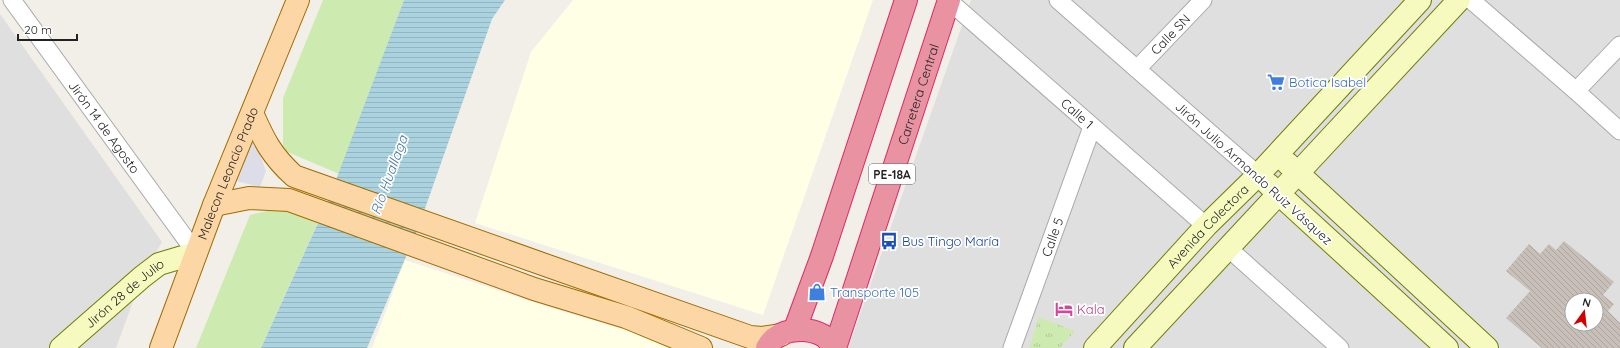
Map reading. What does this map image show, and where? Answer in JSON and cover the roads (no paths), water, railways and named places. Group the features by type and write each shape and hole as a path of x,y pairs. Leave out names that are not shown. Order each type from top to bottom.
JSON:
{"highway":[{"name":"PE-18A","path":"781,337 822,256 906,0"},
{"name":"Carretera Central","path":"835,348 949,0"},
{"path":"781,337 811,331 825,337 835,348"}],"main road":[{"name":"Malecon Leoncio Prado","path":"161,348 214,205 298,0"},
{"path":"252,113 271,151 280,163 294,176 750,336 762,338 781,337"},
{"path":"214,205 249,198 289,200 534,289 626,317 701,348"}],"street":[{"name":"Jirón 14 de Agosto","path":"12,0 196,253"},
{"name":"Calle 1","path":"949,0 1206,226"},
{"name":"Jirón Julio Armando Ruiz Vásquez","path":"1058,0 1258,175 1447,348"},
{"name":"Calle SN","path":"1137,69 1203,0"},
{"name":"Avenida Colectora","path":"1095,348 1206,226 1278,154 1420,0"},
{"path":"1135,348 1459,0"},
{"path":"1471,0 1620,131"},
{"path":"1576,91 1620,45"},
{"name":"Calle 5","path":"1012,348 1092,127"},
{"path":"1278,154 1479,345"},
{"path":"1228,248 1340,348"},
{"name":"Jirón 28 de Julio","path":"61,348 142,276 159,264 196,253"}],"water":[{"name":"Río Huallaga","path":"404,0 505,0 492,19 417,231 367,348 261,348 328,201"}],"place":[{"name":"Botica Isabel","path":"1276,82"},
{"name":"Bus Tingo María","path":"889,241"},
{"name":"Transporte 105","path":"817,292"},
{"name":"Kala","path":"1064,309"}]}
